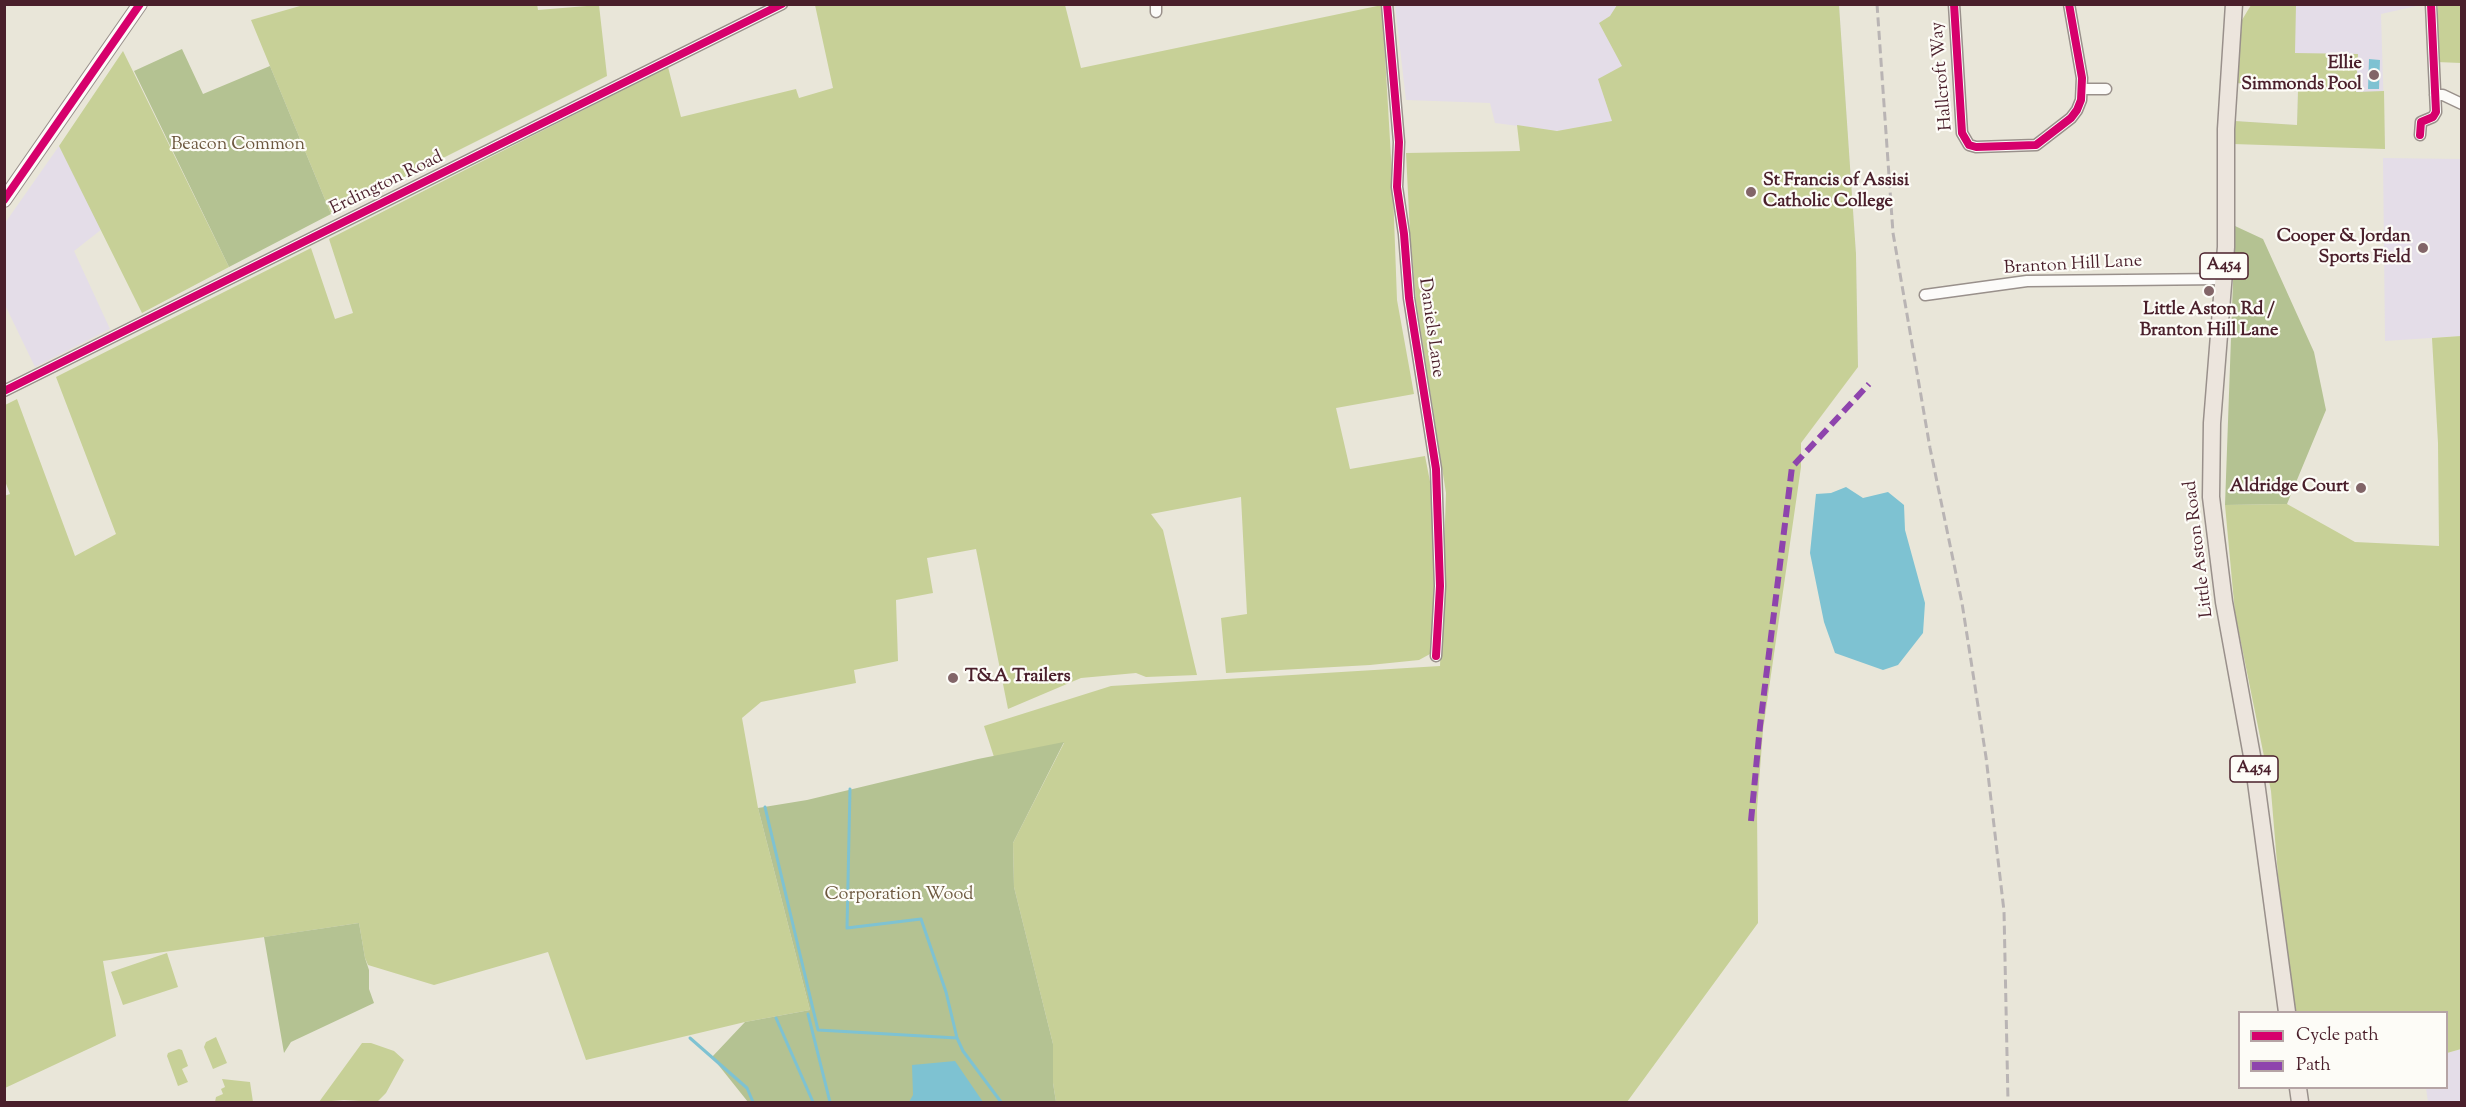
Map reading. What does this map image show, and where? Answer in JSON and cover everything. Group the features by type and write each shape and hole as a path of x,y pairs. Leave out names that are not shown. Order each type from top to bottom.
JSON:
{"main road":[{"name":"Little Aston Road","path":"2234,4 2226,129 2227,212 2212,423 2211,466 2214,528 2224,602 2253,757 2287,1011"}],"street":[{"path":"4,200 140,4"},
{"name":"Erdington Road","path":"4,391 782,4"},
{"name":"Daniels Lane","path":"1387,4 1399,142 1398,188 1409,298 1436,469 1440,586 1436,656"},
{"name":"Hallcroft Way","path":"1954,4 1962,134 1970,144 1976,147 2036,145 2071,118 2081,100 2082,90 2069,4"},
{"path":"2420,135 2421,122 2433,117 2436,112 2431,6"},
{"path":"2082,90 2106,88"},
{"path":"2435,95 2443,95 2462,104"},
{"name":"Branton Hill Lane","path":"1925,295 2028,281 2223,279"}],"shaded area":[{"name":"St Francis of Assisi Catholic College","path":"1395,5 1839,5 1856,254 1858,367 1637,117 1557,131 1495,123 1490,103 1406,100"},
{"path":"2251,5 2421,5 2381,14 2385,149 2235,121 2297,125 2298,90 2237,83"},
{"path":"59,146 102,229 74,251 110,329 35,367 5,305 5,223"},
{"name":"Cooper & Jordan Sports Field","path":"2383,158 2461,159 2461,336 2385,341"},
{"path":"2461,1049 2461,1102 2428,1102 2426,1089 2448,1089 2448,1053"}],"green space":[{"path":"307,4 537,4 538,10 599,5 607,76 331,214 251,20"},
{"path":"815,5 1065,5 1081,68 1382,5 1397,300 1414,394 1336,408 1350,469 1425,456 1435,507 1437,585 1433,644 1430,654 1419,660 1370,665 1226,673 1221,618 1247,614 1241,497 1151,514 1163,530 1197,675 1146,677 1136,673 1081,678 1008,709 976,549 927,558 933,593 896,600 898,661 854,670 856,683 761,702 742,718 758,808 810,1010 745,1022 586,1060 548,952 434,985 368,965 359,923 103,961 116,1036 5,1088 4,496 10,494 5,481 5,405 17,399 75,556 116,534 56,377 311,248 335,319 353,313 329,239 668,67 681,117 796,89 799,98 833,88"},
{"path":"1617,5 1839,5 1856,254 1858,367 1801,443 1801,467 1763,730 1757,809 1758,923 1627,1102 1056,1102 1053,1083 1053,1044 1014,887 1013,843 1064,743 994,757 984,726 1111,686 1440,666 1446,493 1416,301 1406,153 1520,151 1517,125 1557,131 1612,121 1598,79 1622,66 1599,23 1610,16"},
{"path":"2251,5 2296,5 2295,53 2358,54 2356,92 2384,91 2385,149 2233,144 2235,121 2297,125 2298,90 2237,83 2242,20"},
{"path":"2438,5 2461,5 2461,63 2437,62"},
{"name":"Beacon Common","path":"182,49 203,94 270,66 331,214 229,267 134,71"},
{"path":"123,51 229,267 142,313 59,146"},
{"path":"2235,226 2263,239 2314,352 2326,410 2287,504 2225,505"},
{"path":"2461,336 2461,1049 2448,1053 2448,1011 2295,1011 2280,899 2271,791 2235,613 2225,505 2287,504 2355,542 2439,546 2438,443 2432,338"},
{"name":"Corporation Wood","path":"1064,742 1013,843 1014,887 1053,1044 1053,1083 1056,1102 748,1102 712,1057 745,1022 810,1010 758,808 807,800 978,759"},
{"path":"359,923 369,970 369,989 374,1003 291,1042 284,1053 264,937"},
{"path":"167,953 178,987 123,1005 111,972"},
{"path":"216,1037 227,1063 213,1069 204,1047 206,1042"},
{"path":"362,1043 371,1043 394,1051 404,1060 386,1093 377,1102 344,1100 319,1102"},
{"path":"182,1050 188,1066 182,1069 188,1082 178,1086 167,1056 168,1053"},
{"path":"222,1079 250,1082 253,1102 215,1102 216,1097 223,1094 221,1089 225,1087"}],"water":[{"name":"Ellie Simmonds Pool","path":"2369,59 2380,60 2379,89 2368,89"},
{"path":"1846,487 1863,498 1888,492 1904,505 1905,530 1925,603 1923,633 1898,665 1883,670 1835,653 1824,622 1810,553 1816,494 1831,493"},
{"path":"955,1061 983,1102 909,1102 913,1095 912,1065"}],"waterway":[{"path":"850,789 847,928 921,919 946,992 957,1038 963,1051 1001,1102"},
{"path":"765,807 818,1030 957,1038"},
{"path":"808,1014 830,1102"},
{"path":"776,1018 813,1102"},
{"path":"690,1038 747,1088 753,1102"}],"railway":[{"path":"1877,4 1893,233 1930,448 1962,603 1986,757 2004,911 2008,1102"}],"marked path":[{"path":"1751,821 1760,726 1792,467 1869,384"}],"cycle path":[{"path":"4,200 140,4"},
{"path":"4,391 782,4"},
{"path":"1387,4 1399,142 1397,187 1404,234 1409,298 1436,469 1440,586 1436,656"},
{"path":"1954,4 1962,133 1969,145 1976,147 2036,145 2071,118 2077,110 2081,100 2082,78 2069,4"},
{"path":"2420,135 2421,122 2433,117 2436,112 2431,4"}],"place":[{"name":"Ellie Simmonds Pool","path":"2374,75"},
{"name":"St Francis of Assisi Catholic College","path":"1751,192"},
{"name":"Cooper & Jordan Sports Field","path":"2423,248"},
{"name":"Little Aston Rd / Branton Hill Lane","path":"2209,291"},
{"name":"Aldridge Court","path":"2361,488"},
{"name":"T&A Trailers","path":"953,678"}]}
